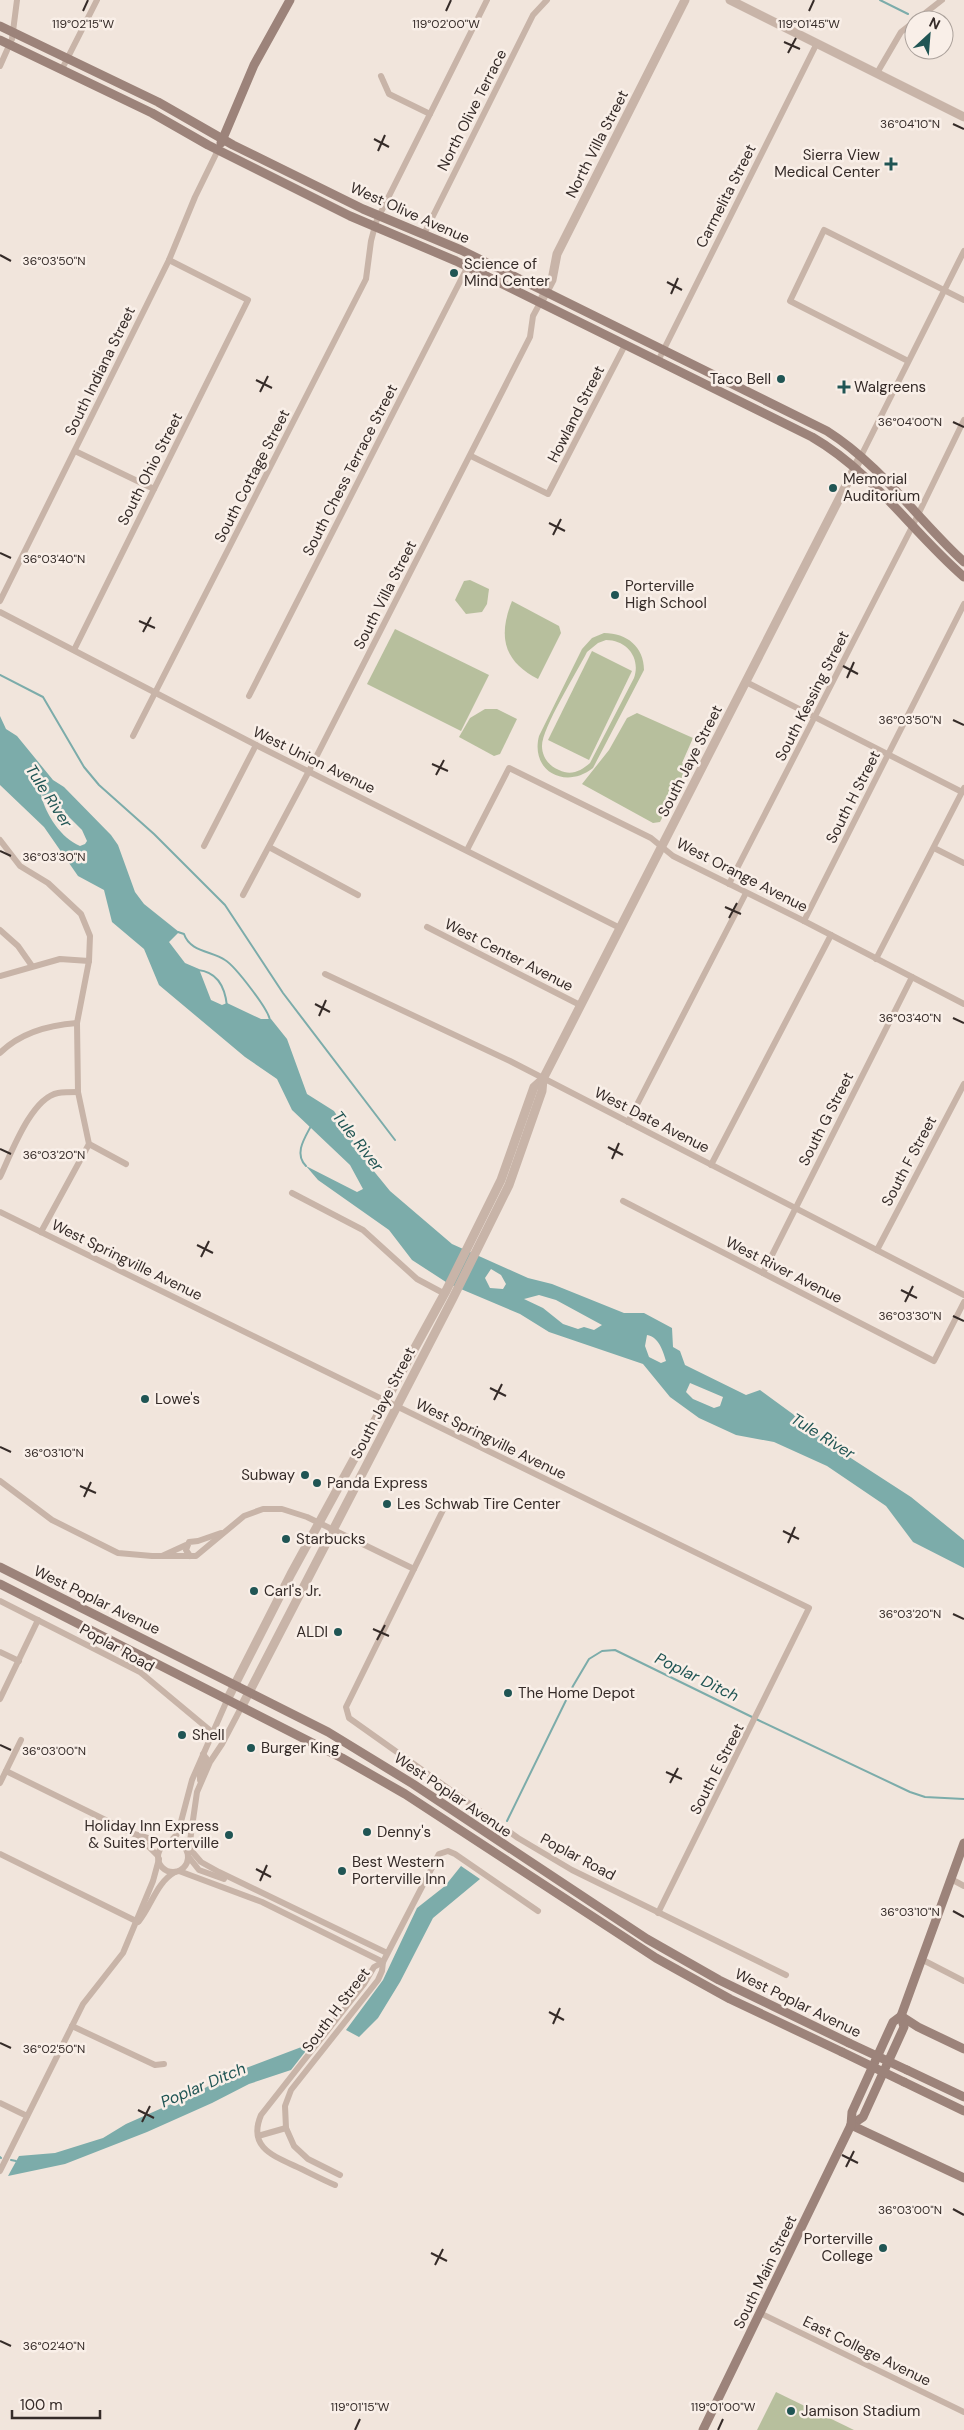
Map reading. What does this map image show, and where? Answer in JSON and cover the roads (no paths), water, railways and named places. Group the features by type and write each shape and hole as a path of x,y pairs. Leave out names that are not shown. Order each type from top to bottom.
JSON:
{"main road":[{"path":"218,150 254,65 290,0"},
{"name":"West Olive Avenue","path":"0,26 12,39 62,69 152,113 218,150 376,222 818,440 856,467 885,495 964,562"},
{"name":"West Olive Avenue","path":"0,40 12,39 68,58 158,102 376,222 424,234 473,256 811,423 837,438 861,456 894,486 915,520 964,577"},
{"path":"751,407 765,406 800,422 811,423"},
{"name":"West Poplar Avenue","path":"0,1567 328,1732 377,1760 605,1913 670,1953 745,1993 907,2070"},
{"name":"West Poplar Avenue","path":"0,1584 228,1698 388,1784 614,1933 678,1972 930,2095"},
{"name":"South Main Street","path":"703,2430 852,2126 852,2112 893,2022 901,2016 964,1843"},
{"path":"901,2016 918,2027 964,2049"},
{"path":"907,2070 964,2091"},
{"path":"907,2070 964,2097"},
{"path":"930,2095 964,2111"},
{"path":"930,2095 964,2117"},
{"path":"852,2126 964,2178"}],"street":[{"path":"0,66 12,39 17,0"},
{"path":"62,69 97,0"},
{"name":"South Cottage Street","path":"133,736 366,279 376,222 488,0"},
{"name":"North Olive Terrace","path":"424,234 533,15 547,0"},
{"name":"North Villa Street","path":"540,302 552,280 557,254 685,0"},
{"path":"730,0 964,117"},
{"path":"877,73 901,32 942,0"},
{"name":"Carmelita Street","path":"658,361 818,43"},
{"path":"381,76 389,94 430,114"},
{"name":"South Indiana Street","path":"0,601 169,260 194,197 218,150"},
{"path":"908,361 790,301 824,230 964,300"},
{"path":"861,456 964,250"},
{"name":"South Chess Terrace Street","path":"249,696 473,256"},
{"name":"South Ohio Street","path":"74,650 248,300 169,260"},
{"name":"South Villa Street","path":"243,895 471,456 530,336 533,316 540,302"},
{"name":"Howland Street","path":"471,456 548,494 625,345"},
{"name":"South Kessing Street","path":"729,884 815,718 964,420"},
{"path":"75,451 154,489"},
{"name":"South Jaye Street","path":"188,1853 194,1806 200,1784 396,1406 448,1295 481,1232 509,1185 542,1091 543,1078 618,927 662,846 861,456"},
{"name":"South H Street","path":"804,921 964,604"},
{"name":"West Union Avenue","path":"0,612 256,745 618,927"},
{"path":"746,682 963,790 876,959"},
{"path":"204,846 256,745"},
{"name":"West Orange Avenue","path":"467,850 509,768 651,838 673,856 964,1004"},
{"path":"0,840 20,866 48,883 80,914 90,936 89,961 77,1023 78,1092 89,1144 41,1232"},
{"path":"269,847 358,895"},
{"path":"934,848 964,863"},
{"path":"628,1122 746,893"},
{"name":"West Center Avenue","path":"427,927 580,1005"},
{"path":"0,930 18,946 32,966"},
{"path":"711,1165 831,935"},
{"path":"0,976 60,959 89,961"},
{"name":"West Date Avenue","path":"325,974 543,1078 964,1295"},
{"name":"South G Street","path":"763,1273 912,977"},
{"path":"0,1053 20,1037 56,1024 77,1023"},
{"name":"South F Street","path":"877,1250 964,1084"},
{"path":"0,1177 28,1120 40,1103 57,1093 78,1092"},
{"path":"89,1144 126,1164"},
{"path":"292,1193 363,1230 418,1279 448,1295"},
{"name":"West River Avenue","path":"623,1201 934,1361 964,1302"},
{"name":"West Springville Avenue","path":"0,1212 809,1608"},
{"name":"South Jaye Street","path":"168,1843 178,1832 189,1789 234,1684 319,1522 387,1402 416,1343 448,1295"},
{"path":"0,1481 52,1520 105,1548 132,1556 196,1556 201,1550 216,1540 221,1533"},
{"path":"162,1556 186,1545 191,1540 198,1541 221,1533 244,1516 263,1509 292,1511 319,1522 414,1569 444,1508"},
{"path":"198,1541 201,1550"},
{"path":"186,1545 186,1552 190,1556"},
{"name":"Poplar Road","path":"414,1569 346,1707 349,1718 518,1838 572,1870 786,1975"},
{"name":"Poplar Road","path":"0,1601 140,1672 212,1732"},
{"name":"South E Street","path":"658,1913 809,1608"},
{"path":"0,1699 38,1620"},
{"path":"0,1652 19,1661"},
{"path":"0,1783 21,1740"},
{"name":"South Jaye Street","path":"200,1784 200,1774 207,1759 203,1754"},
{"path":"6,1771 134,1834 181,1845 188,1853 208,1867 387,1953"},
{"path":"134,1834 157,1855 163,1868 230,1888 292,1916 383,1962"},
{"path":"0,2171 84,2004 116,1963 138,1922 156,1869 157,1855 162,1847 168,1843"},
{"name":"South H Street","path":"340,2174 316,2163 298,2151 290,2140 284,2112 287,2099 305,2072 374,1986 382,1971 387,1953 436,1858 442,1852 455,1854 538,1911"},
{"path":"138,1922 146,1912 164,1880 185,1866 188,1853"},
{"path":"0,1854 138,1922"},
{"path":"951,1879 964,1886"},
{"path":"292,1916 295,1909"},
{"path":"921,1959 964,1982"},
{"name":"South H Street","path":"258,2136 257,2123 261,2115 364,1984 374,1967 383,1962"},
{"path":"72,2026 155,2065 164,2064"},
{"name":"South H Street","path":"298,2067 305,2072"},
{"path":"0,2103 27,2116"},
{"path":"286,2128 258,2136 262,2146 272,2155 334,2186"},
{"path":"311,2174 316,2163"},
{"name":"East College Avenue","path":"760,2313 964,2412"}],"water":[{"name":"Tule River","path":"0,716 6,729 17,736 53,780 64,787 111,835 118,845 135,892 144,904 179,932 169,942 185,963 199,969 211,1000 222,1005 227,1003 261,1019 271,1019 287,1039 307,1094 334,1111 368,1164 390,1191 452,1244 528,1278 552,1284 624,1313 644,1313 672,1328 673,1347 680,1351 685,1365 746,1395 760,1390 816,1431 823,1440 911,1497 964,1540 964,1568 913,1542 886,1506 827,1466 774,1442 736,1435 699,1418 670,1397 643,1364 549,1332 520,1314 449,1284 412,1260 389,1230 318,1180 306,1166 357,1192 363,1189 350,1165 292,1110 277,1079 245,1057 159,985 144,949 112,922 104,890 78,876 44,827 0,785","holes":["41,795 55,800 82,830 87,841 85,844 80,846 61,832 43,803","491,1269 501,1275 506,1284 503,1289 490,1288 485,1278","539,1295 556,1300 602,1325 594,1330 584,1327 578,1329 563,1324 543,1308 524,1299","647,1335 655,1338 662,1349 666,1361 661,1363 649,1357 645,1346","690,1383 723,1397 720,1406 714,1408 693,1399 686,1392"]},
{"path":"461,1866 480,1879 433,1918 400,1982 378,2018 359,2037 346,2030 383,1980 417,1908 445,1886"},
{"path":"312,2043 291,2070 249,2084 147,2132 65,2164 8,2176 19,2156 55,2153 103,2138 126,2124 196,2093 230,2074"}],"waterway":[{"path":"880,0 904,12"},
{"path":"0,675 43,697 84,767 99,785 154,834 225,905 283,993 395,1140"},
{"path":"178,932 184,934 187,940 196,948 220,957 230,964 244,979 264,1008 270,1021"},
{"path":"198,970 205,971 215,977 222,987 227,1006"},
{"path":"306,1166 302,1161 300,1151 311,1126"},
{"name":"Poplar Ditch","path":"507,1821 573,1686 589,1659 602,1651 615,1650 752,1717"},
{"name":"Poplar Ditch","path":"756,1719 910,1792 925,1797 964,1799"},
{"name":"Poplar Ditch","path":"11,2160 16,2161"}],"place":[{"name":"Sierra View Medical Center","path":"891,164"},
{"name":"Science of Mind Center","path":"454,273"},
{"name":"Taco Bell","path":"781,379"},
{"name":"Walgreens","path":"844,387"},
{"name":"Memorial Auditorium","path":"833,488"},
{"name":"Porterville High School","path":"615,595"},
{"name":"Lowe's","path":"145,1399"},
{"name":"Subway","path":"305,1475"},
{"name":"Panda Express","path":"317,1483"},
{"name":"Les Schwab Tire Center","path":"387,1504"},
{"name":"Starbucks","path":"286,1539"},
{"name":"Carl's Jr.","path":"254,1591"},
{"name":"ALDI","path":"338,1632"},
{"name":"The Home Depot","path":"508,1693"},
{"name":"Shell","path":"182,1735"},
{"name":"Burger King","path":"251,1748"},
{"name":"Denny's","path":"367,1832"},
{"name":"Holiday Inn Express & Suites Porterville","path":"229,1835"},
{"name":"Best Western Porterville Inn","path":"342,1871"},
{"name":"Porterville College","path":"883,2248"},
{"name":"Jamison Stadium","path":"791,2411"}]}
